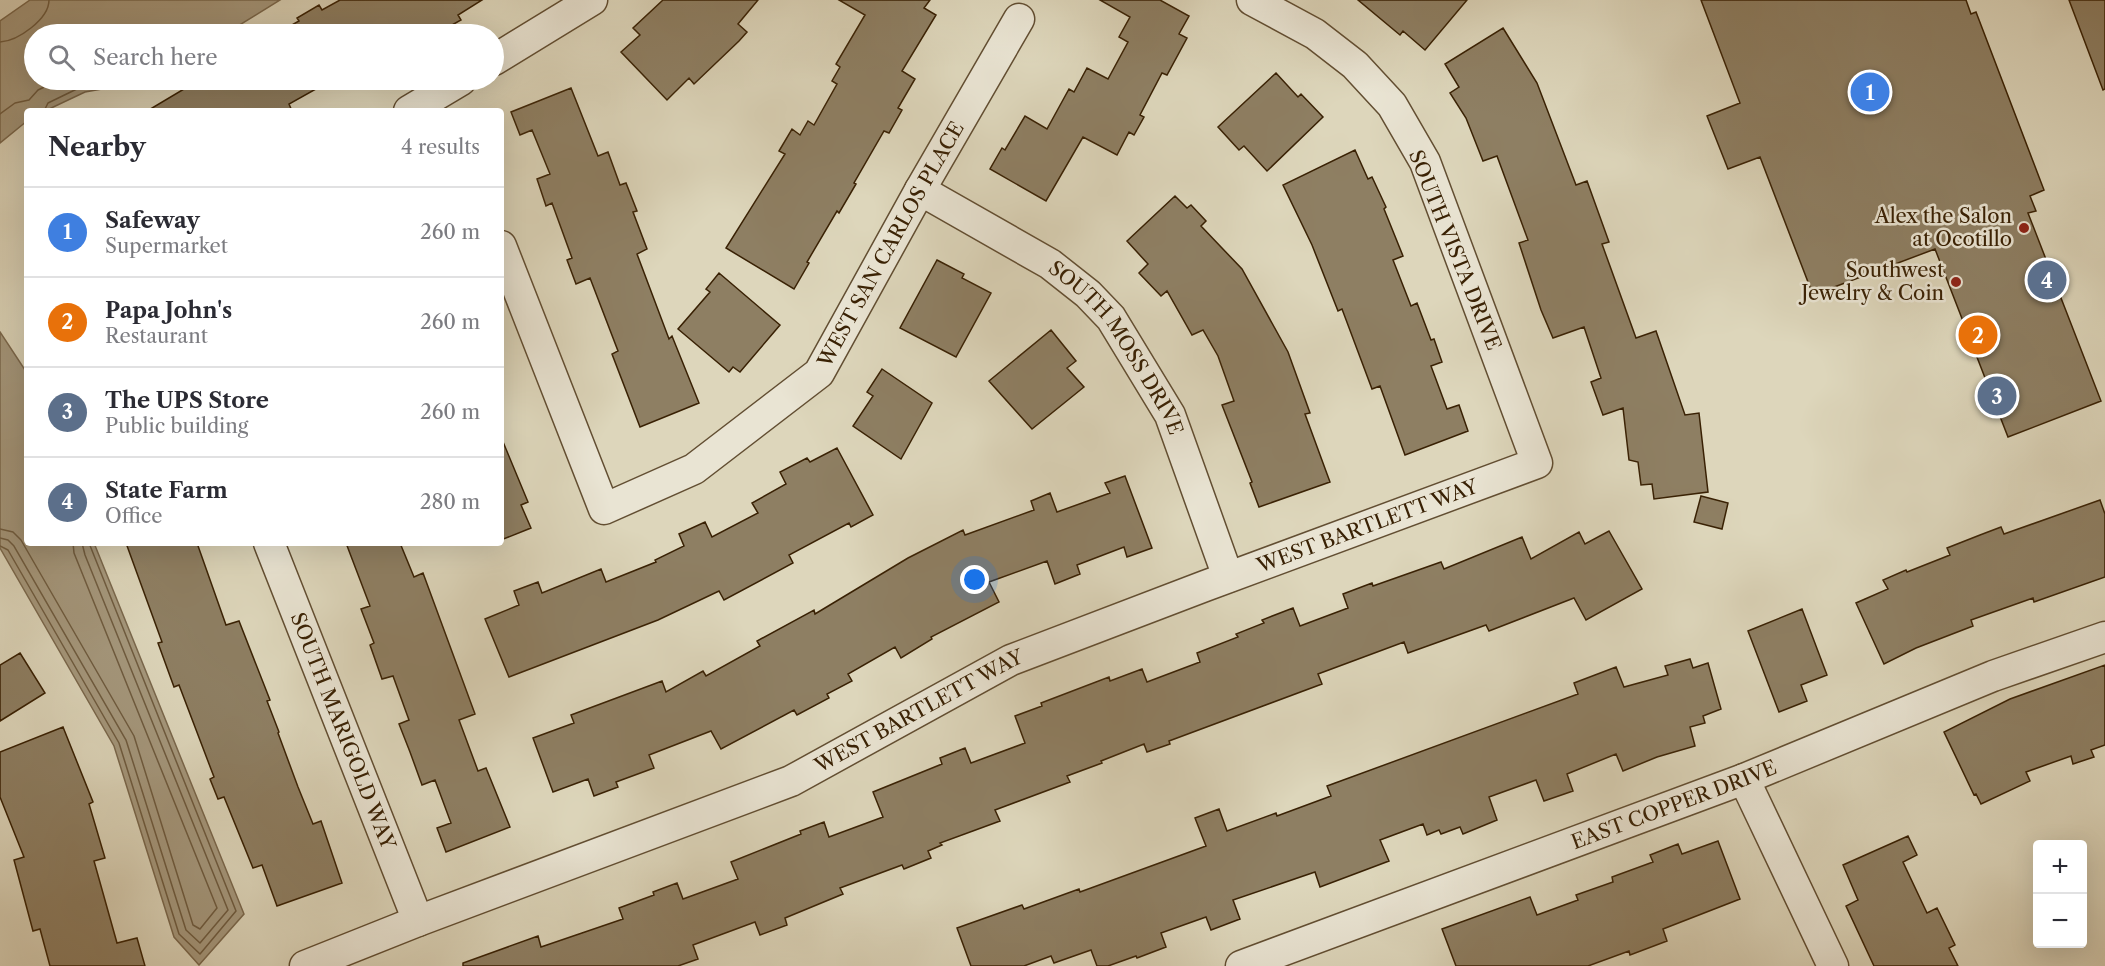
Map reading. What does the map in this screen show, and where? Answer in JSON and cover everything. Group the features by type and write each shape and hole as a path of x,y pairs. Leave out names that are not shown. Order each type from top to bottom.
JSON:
{"street":[{"path":"504,54 592,0"},
{"name":"SOUTH VISTA DRIVE","path":"1252,0 1315,34 1355,65 1392,105 1425,162 1537,463"},
{"name":"WEST SAN CARLOS PLACE","path":"504,254 604,509 694,470 819,373 920,190 1019,19"},
{"path":"416,108 450,94"},
{"name":"SOUTH MOSS DRIVE","path":"920,190 1050,264 1088,294 1111,318 1170,415 1228,578"},
{"name":"WEST BARTLETT WAY","path":"305,966 418,921 791,781 1011,660 1537,463"},
{"name":"SOUTH MARIGOLD WAY","path":"270,546 418,921"},
{"name":"EAST COPPER DRIVE","path":"1241,966 1744,779 1993,676 2105,637"},
{"path":"1744,779 1833,966"}],"water":[{"path":"30,0 280,0 241,24 24,24 24,90 96,90 85,92 51,108 24,108 24,123 0,143 0,21"},
{"path":"0,332 24,368 24,546 95,546 244,914 199,965 174,937 114,746 0,548"}],"building":[{"path":"340,0 482,0 458,15 461,20 454,24 294,24 299,21 297,18 319,5 322,10"},
{"path":"663,0 758,0 738,24 747,32 739,41 694,84 689,78 667,100 621,52 640,35 633,28"},
{"path":"839,0 930,0 924,8 936,15 902,71 915,79 898,108 902,110 889,133 884,131 839,213 837,211 807,262 809,263 794,289 726,248 785,154 779,151 792,129 800,135 808,121 814,125 837,84 832,81 840,67 836,64 865,15"},
{"path":"1100,0 1160,0 1189,16 1179,34 1187,38 1167,75 1162,73 1140,115 1144,117 1134,135 1129,132 1117,155 1083,137 1046,201 990,169 1002,148 1005,150 1025,116 1047,129 1069,89 1074,92 1087,68 1108,79 1128,42 1119,37 1130,17"},
{"path":"1358,0 1467,0 1425,50 1403,31 1400,35"},
{"path":"1701,0 1966,0 1971,14 1976,12 2044,190 2030,196 2036,211 2028,213 2101,401 2008,437 1935,249 1813,295 1760,157 1728,169 1707,116 1740,103"},
{"path":"2069,0 2105,0 2105,89 2103,90"},
{"path":"1503,28 1537,83 1576,185 1587,181 1609,242 1602,244 1636,338 1656,331 1685,415 1699,413 1708,492 1654,499 1652,484 1641,485 1638,462 1629,460 1623,408 1603,415 1591,382 1601,378 1584,327 1553,338 1541,310 1519,243 1528,240 1497,156 1483,161 1466,118 1450,93 1459,87 1445,64"},
{"path":"1276,73 1298,97 1301,94 1323,117 1267,171 1244,146 1239,150 1218,127"},
{"path":"571,88 598,156 608,152 620,185 626,183 637,211 633,212 647,249 637,254 669,339 672,336 699,403 640,427 612,354 618,351 590,278 576,284 567,260 572,258 552,203 546,206 537,179 550,174 532,130 520,135 511,112"},
{"path":"182,90 314,90 289,104 291,108 152,108"},
{"path":"1355,150 1368,179 1372,177 1386,207 1384,209 1403,256 1393,260 1411,306 1417,303 1431,340 1434,339 1442,362 1431,366 1447,409 1459,405 1468,431 1405,455 1380,386 1372,389 1342,309 1338,311 1312,245 1283,185"},
{"path":"1175,196 1187,208 1191,205 1206,221 1201,226 1242,269 1288,352 1310,413 1305,414 1330,482 1259,507 1250,483 1252,482 1222,405 1234,401 1218,356 1203,330 1192,335 1167,291 1161,296 1139,273 1148,264 1127,241"},
{"path":"937,260 964,274 962,278 991,293 956,357 900,328"},
{"path":"719,273 780,325 740,372 733,367 729,372 678,329 710,292 706,289"},
{"path":"1051,330 1076,361 1067,368 1084,387 1032,429 989,381"},
{"path":"882,369 932,403 901,459 853,426 873,396 867,392"},
{"path":"504,444 528,502 521,505 531,528 504,539"},
{"path":"837,448 873,515 851,527 849,523 789,555 793,563 724,600 719,591 658,620 509,677 485,619 519,605 514,591 538,582 542,593 601,569 606,582 656,562 655,560 684,546 679,534 705,522 712,537 758,513 752,503 786,484 780,472 807,458 810,462"},
{"path":"1125,476 1152,548 1127,557 1124,547 1077,565 1080,574 1055,584 1047,561 989,582 999,602 931,637 932,639 901,658 895,647 848,674 852,681 827,694 829,698 797,715 794,710 721,749 711,731 649,755 654,768 616,782 618,787 594,796 588,779 553,792 533,738 574,723 571,715 662,681 666,692 703,671 706,676 760,646 757,641 814,610 815,614 908,558 963,530 965,535 1034,510 1031,501 1050,493 1057,512 1110,493 1105,483"},
{"path":"1701,496 1728,503 1722,529 1694,522"},
{"path":"2100,500 2105,514 2105,577 2034,602 2033,598 1971,620 1973,626 1916,648 1884,664 1856,603 1888,589 1883,580 1950,555 1947,548 2001,527 2004,534"},
{"path":"1609,531 1642,589 1586,620 1574,598 1489,631 1486,625 1408,653 1404,642 1318,674 1322,684 1169,741 1170,744 1147,752 1144,744 1067,776 1070,782 995,810 1000,821 940,843 942,845 928,851 931,858 904,869 902,865 840,888 843,894 785,918 787,925 760,935 755,922 693,945 698,959 678,966 463,966 463,963 538,936 541,947 623,919 619,908 654,895 653,892 677,883 683,899 738,879 731,862 801,834 800,831 824,822 829,837 883,817 873,792 942,764 940,758 965,748 971,763 1025,743 1015,716 1042,706 1041,703 1109,677 1110,681 1142,669 1147,682 1200,662 1197,653 1238,637 1236,634 1264,623 1262,620 1293,608 1300,626 1348,608 1343,594 1441,562 1444,569 1522,537 1531,559 1579,532 1585,544"},
{"path":"127,546 198,546 226,625 239,621 270,700 267,701 298,787 313,824 321,821 342,883 277,906 262,865 253,868 224,797 218,799 210,779 214,777 179,685 174,687 158,643 162,642"},
{"path":"347,546 401,546 414,577 423,573 475,714 459,720 478,771 486,768 510,827 446,852 437,828 451,823 435,780 422,785 399,724 409,720 393,676 382,679 370,645 374,643 361,609 370,606"},
{"path":"1802,609 1827,675 1801,685 1807,701 1779,712 1748,631"},
{"path":"20,653 45,693 0,721 0,665"},
{"path":"1690,659 1693,668 1708,663 1721,709 1703,716 1705,723 1690,727 1695,746 1657,757 1623,771 1616,754 1567,774 1573,791 1544,801 1536,780 1489,797 1497,820 1463,834 1460,827 1441,834 1439,830 1427,835 1423,824 1380,840 1389,861 1320,887 1315,872 1233,900 1240,919 1211,930 1206,917 1161,933 1166,947 1137,958 1136,956 1108,966 1097,966 1091,950 1054,963 1051,956 1024,966 971,966 957,928 1022,905 1024,909 1079,889 1080,892 1206,846 1195,818 1219,809 1227,831 1276,813 1277,816 1331,796 1327,786 1578,694 1574,683 1616,667 1624,687 1668,675 1665,666"},
{"path":"2105,665 2105,745 2091,750 2094,757 2073,764 2071,756 2026,772 2030,781 1981,804 1976,794 1974,795 1944,732 2010,699"},
{"path":"63,727 93,802 89,804 105,858 94,861 117,943 137,938 145,966 50,966 40,929 33,931 14,860 24,857 0,797 0,752"},
{"path":"1908,836 1917,855 1903,862 1927,913 1937,908 1955,945 1949,948 1958,966 1874,966 1846,906 1858,900 1843,865"},
{"path":"1718,841 1740,899 1663,929 1667,941 1630,955 1629,951 1588,966 1456,966 1442,929 1530,897 1537,915 1578,900 1576,895 1613,882 1612,877 1653,862 1650,855 1678,844 1682,854"}],"place":[{"name":"Safeway","path":"1870,92"},
{"name":"Alex the Salon at Ocotillo","path":"2024,228"},
{"name":"State Farm","path":"2047,280"},
{"name":"Southwest Jewelry & Coin","path":"1956,282"},
{"name":"Papa John's","path":"1978,335"},
{"name":"The UPS Store","path":"1997,396"}]}
